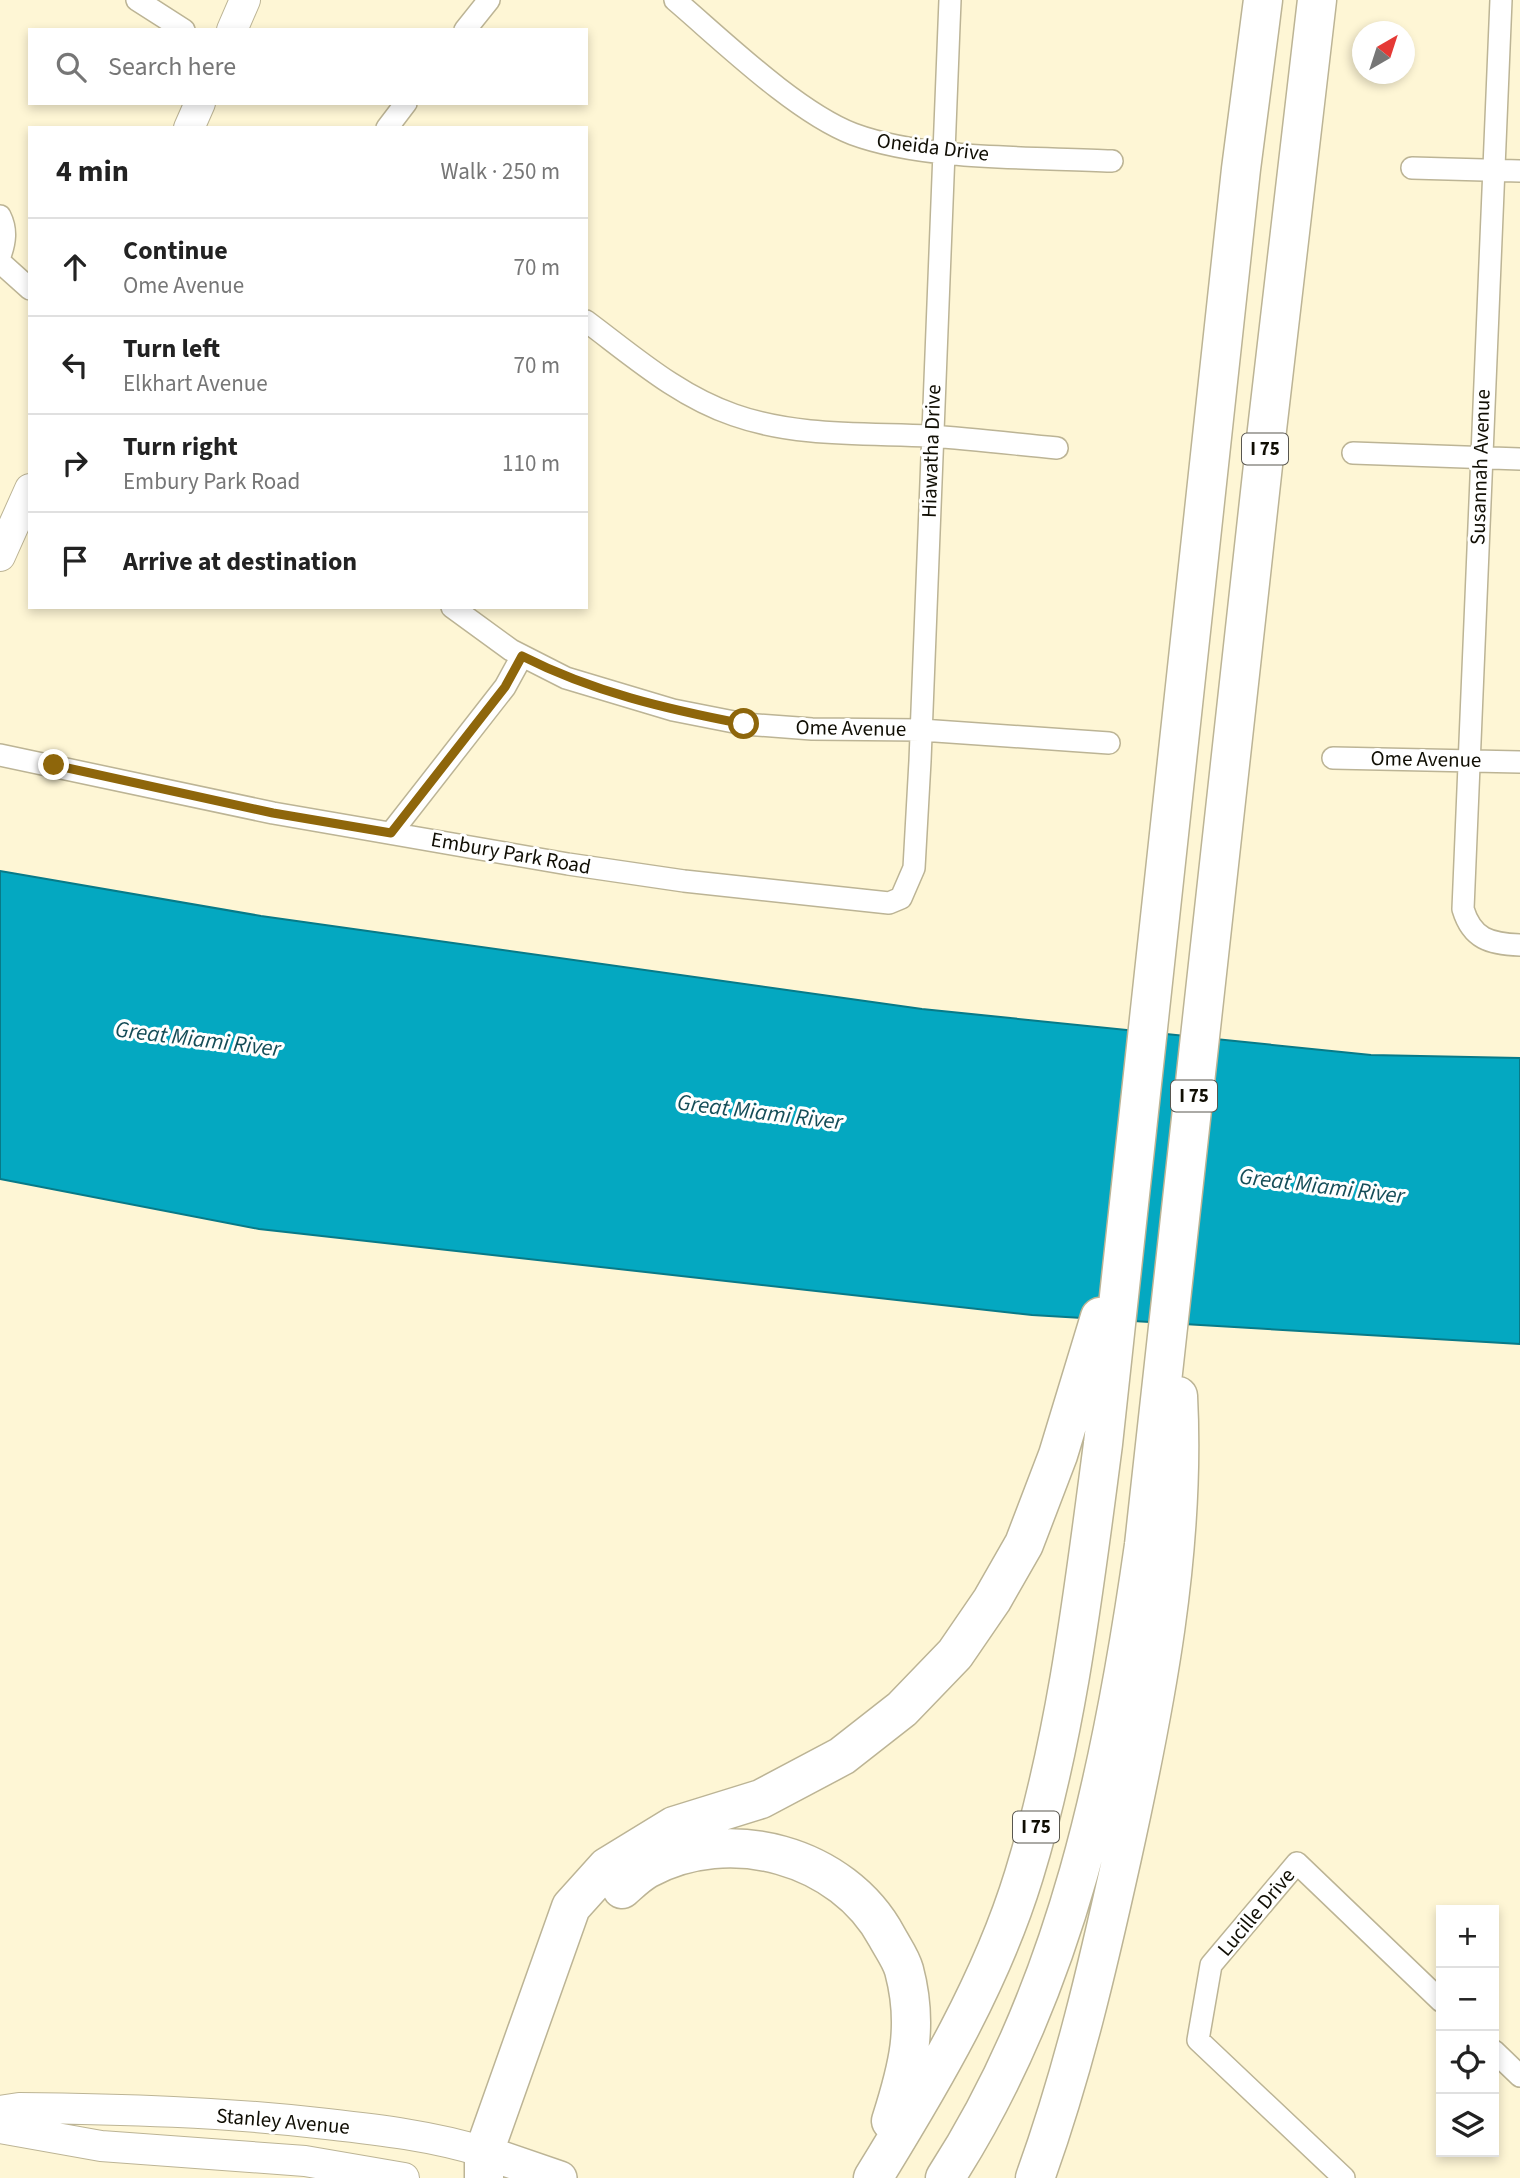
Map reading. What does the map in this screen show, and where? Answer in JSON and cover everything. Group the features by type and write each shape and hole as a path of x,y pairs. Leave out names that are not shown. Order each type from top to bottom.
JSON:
{"highway":[{"name":"I 75","path":"873,2178 932,2082 982,1982 1024,1876 1058,1742 1079,1626 1103,1444 1241,169 1263,0"},
{"name":"I 75","path":"945,2178 1004,2070 1038,1992 1093,1824 1114,1740 1167,1451 1172,1294 1317,0"},
{"path":"492,2167 572,1907 607,1867 674,1826 761,1799 842,1756 902,1709 955,1654 992,1600 1024,1544 1058,1455 1126,1238"},
{"path":"1035,2178 1064,2098 1142,1765 1165,1632 1167,1451"},
{"path":"492,2167 572,1954 608,1900 647,1869 703,1850 765,1850 817,1868 852,1892 879,1922 904,1968 914,2020 907,2071 873,2178"}],"main road":[{"path":"233,28 245,0"},
{"path":"190,126 199,105"},
{"path":"0,556 28,493"},
{"name":"Stanley Avenue","path":"0,2111 19,2108 133,2109 253,2116 389,2131 492,2167 560,2178"},
{"name":"Stanley Avenue","path":"0,2128 101,2146 305,2161 404,2178"}],"street":[{"path":"137,0 181,28"},
{"path":"468,28 489,0"},
{"name":"Oneida Drive","path":"675,0 767,78 821,117 852,133 881,143 943,152 1112,161"},
{"name":"Hiawatha Drive","path":"901,898 914,868 950,0"},
{"name":"Susannah Avenue","path":"1501,0 1480,457 1464,909 1474,932 1495,944 1520,945"},
{"path":"389,126 404,105"},
{"path":"1412,168 1520,172"},
{"path":"0,216 5,225 5,243 0,256"},
{"path":"0,262 28,287"},
{"path":"588,323 666,382 734,415 811,431 931,436 1057,448"},
{"path":"1353,453 1520,459"},
{"name":"Ome Avenue","path":"455,609 522,656 566,678 621,697 744,724 812,729 921,730 1109,743"},
{"path":"391,833 505,687 522,656"},
{"name":"Embury Park Road","path":"0,755 273,813 684,881 889,903 901,898"},
{"name":"Ome Avenue","path":"1333,758 1520,762"},
{"name":"Lucille Drive","path":"1344,2178 1198,2040 1211,1965 1297,1863 1436,1996"},
{"path":"1499,2056 1520,2076"}],"water":[{"name":"Great Miami River","path":"0,871 261,916 922,1009 1371,1055 1520,1058 1520,1344 1032,1315 259,1229 0,1179"}],"route":[{"path":"54,765 273,813 391,833 505,687 522,656 566,678 621,697 744,724"}]}
